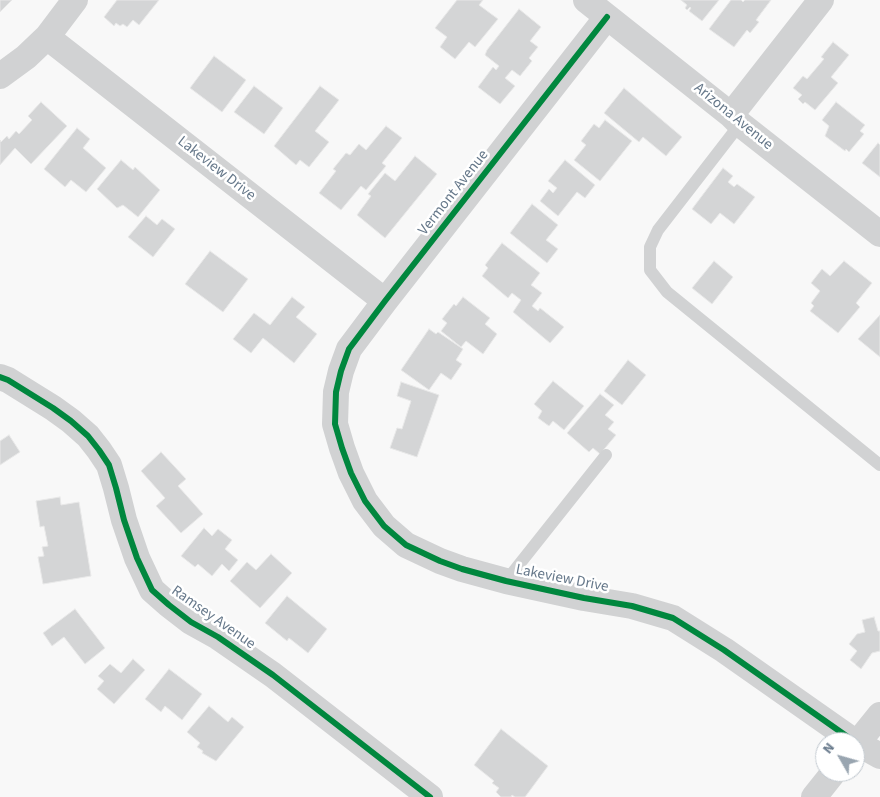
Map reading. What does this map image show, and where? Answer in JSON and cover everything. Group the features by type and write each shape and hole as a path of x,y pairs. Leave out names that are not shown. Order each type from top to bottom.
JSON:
{"street":[{"path":"0,76 26,57 47,37 75,0"},
{"name":"Arizona Avenue","path":"586,0 880,234"},
{"path":"736,119 820,0"},
{"name":"Vermont Avenue","path":"336,392 341,370 349,349 607,17"},
{"name":"Lakeview Drive","path":"47,37 385,301"},
{"name":"Ramsey Avenue","path":"0,377 8,380 71,421 88,436 99,450 109,465 137,558 152,590 191,622 273,675 430,797"},
{"name":"Lakeview Drive","path":"336,392 335,424 351,473 365,501 384,526 406,545 462,569 506,581 632,606 674,618 724,650 840,732"},
{"path":"865,732 880,715"},
{"name":"Lakeview Drive","path":"865,748 880,756"},
{"path":"814,797 826,782"}],"lane":[{"path":"736,119 658,230 650,247 650,270 667,292 880,465"},
{"path":"506,581 606,456"}],"building":[{"path":"0,0 12,0 0,12"},
{"path":"117,0 159,0 139,25 133,20 127,27 116,23 114,26 104,17"},
{"path":"457,0 483,0 479,5 498,19 475,47 469,42 455,59 440,47 447,37 435,28"},
{"path":"681,0 719,0 702,21 689,11 690,7 687,10 685,8 687,5"},
{"path":"731,0 741,0 743,2 745,0 771,0 756,20 759,22 750,33 747,30 734,47 709,29"},
{"path":"519,9 541,27 530,41 538,47 529,58 532,61 520,76 512,70 505,78 515,86 500,104 478,87 493,67 496,70 499,66 485,55 487,50"},
{"path":"833,42 849,55 831,77 838,83 815,110 798,99 802,95 793,88 803,76 807,79 824,59 821,57"},
{"path":"214,56 246,80 222,112 190,88"},
{"path":"254,86 283,108 264,134 234,112"},
{"path":"320,86 339,100 315,131 329,142 309,167 300,160 296,165 274,146"},
{"path":"624,88 682,137 666,156 643,137 639,142 604,113"},
{"path":"41,102 67,126 31,164 15,148 0,165 0,140 1,142 7,136 9,139 16,131 19,134 32,120 28,116"},
{"path":"836,102 865,125 860,131 864,134 849,152 825,136 829,126 822,120"},
{"path":"605,120 632,141 600,181 574,160 586,145 581,141 594,124 599,128"},
{"path":"386,126 402,138 382,163 386,166 366,190 361,186 341,210 319,193 336,171 333,169 346,153 350,155 359,144 366,150"},
{"path":"77,128 90,139 83,148 106,168 86,192 71,180 65,187 44,169"},
{"path":"878,143 880,145 880,177 862,163"},
{"path":"415,156 437,174 385,238 357,215 371,196 368,194 385,173 395,181"},
{"path":"121,160 133,170 135,167 160,190 138,217 123,205 117,208 97,189"},
{"path":"565,160 595,185 585,198 577,192 558,216 540,201 549,189 553,193 557,188 548,181"},
{"path":"723,168 733,176 728,182 734,187 737,184 755,197 734,224 720,213 711,224 692,209"},
{"path":"532,204 558,225 546,240 558,249 547,263 510,233"},
{"path":"146,216 157,225 162,219 175,229 153,257 128,237"},
{"path":"502,243 540,273 531,285 542,293 532,306 538,311 540,308 564,327 550,343 513,312 521,300 512,293 508,298 482,276 488,268 485,265"},
{"path":"210,251 248,279 223,312 185,284"},
{"path":"714,261 733,277 712,304 692,288"},
{"path":"844,261 872,283 856,303 860,307 838,333 810,311 814,306 811,303 820,291 811,283 822,269 830,276"},
{"path":"292,297 305,307 296,317 317,334 294,363 263,338 251,353 233,339 254,313 270,325"},
{"path":"463,297 490,318 485,324 497,334 483,354 466,341 461,347 441,331 447,323 442,319 454,304 456,306"},
{"path":"880,315 880,357 858,339"},
{"path":"429,329 436,334 438,332 463,349 456,360 462,364 451,380 441,373 429,390 401,370"},
{"path":"628,360 646,375 622,405 604,391"},
{"path":"553,381 584,406 564,430 553,421 549,426 538,418 542,411 534,404"},
{"path":"401,382 439,395 417,457 390,448 397,428 402,429 411,401 397,396"},
{"path":"600,394 614,405 605,415 614,422 608,429 616,435 600,454 593,448 589,452 567,433"},
{"path":"9,435 20,452 0,465 0,441"},
{"path":"161,452 186,479 178,486 203,514 181,533 156,506 165,498 141,471"},
{"path":"60,497 61,505 79,502 91,576 43,584 38,557 44,556 42,547 48,546 44,526 40,527 36,501"},
{"path":"204,528 212,536 218,529 232,540 225,549 238,560 229,571 222,564 212,576 198,564 195,567 181,556"},
{"path":"271,554 292,573 260,608 230,581 247,562 256,570"},
{"path":"287,596 327,629 308,653 289,638 287,641 265,623"},
{"path":"75,609 105,648 85,664 64,637 52,646 43,633"},
{"path":"874,617 878,631 880,631 880,651 872,653 861,669 850,660 857,651 849,644 857,634 865,632 862,620"},
{"path":"133,659 145,670 114,704 97,689 104,681 98,676 110,664 121,673"},
{"path":"169,669 202,694 182,720 165,706 161,712 145,699"},
{"path":"209,706 228,722 232,717 244,727 216,761 202,753 203,751 197,747 200,743 187,732"},
{"path":"501,729 548,766 525,797 515,797 512,795 511,797 501,797 496,792 499,788 492,783 494,781 474,765"}],"cycle path":[{"path":"607,17 349,349 336,392 335,424 342,448 351,473 365,501 384,526 406,545 462,569 584,598 632,606 673,618 724,650 841,732"},
{"path":"0,377 8,380 71,421 88,436 99,450 109,465 137,558 152,590 191,622 218,637 273,675 430,797"}]}
